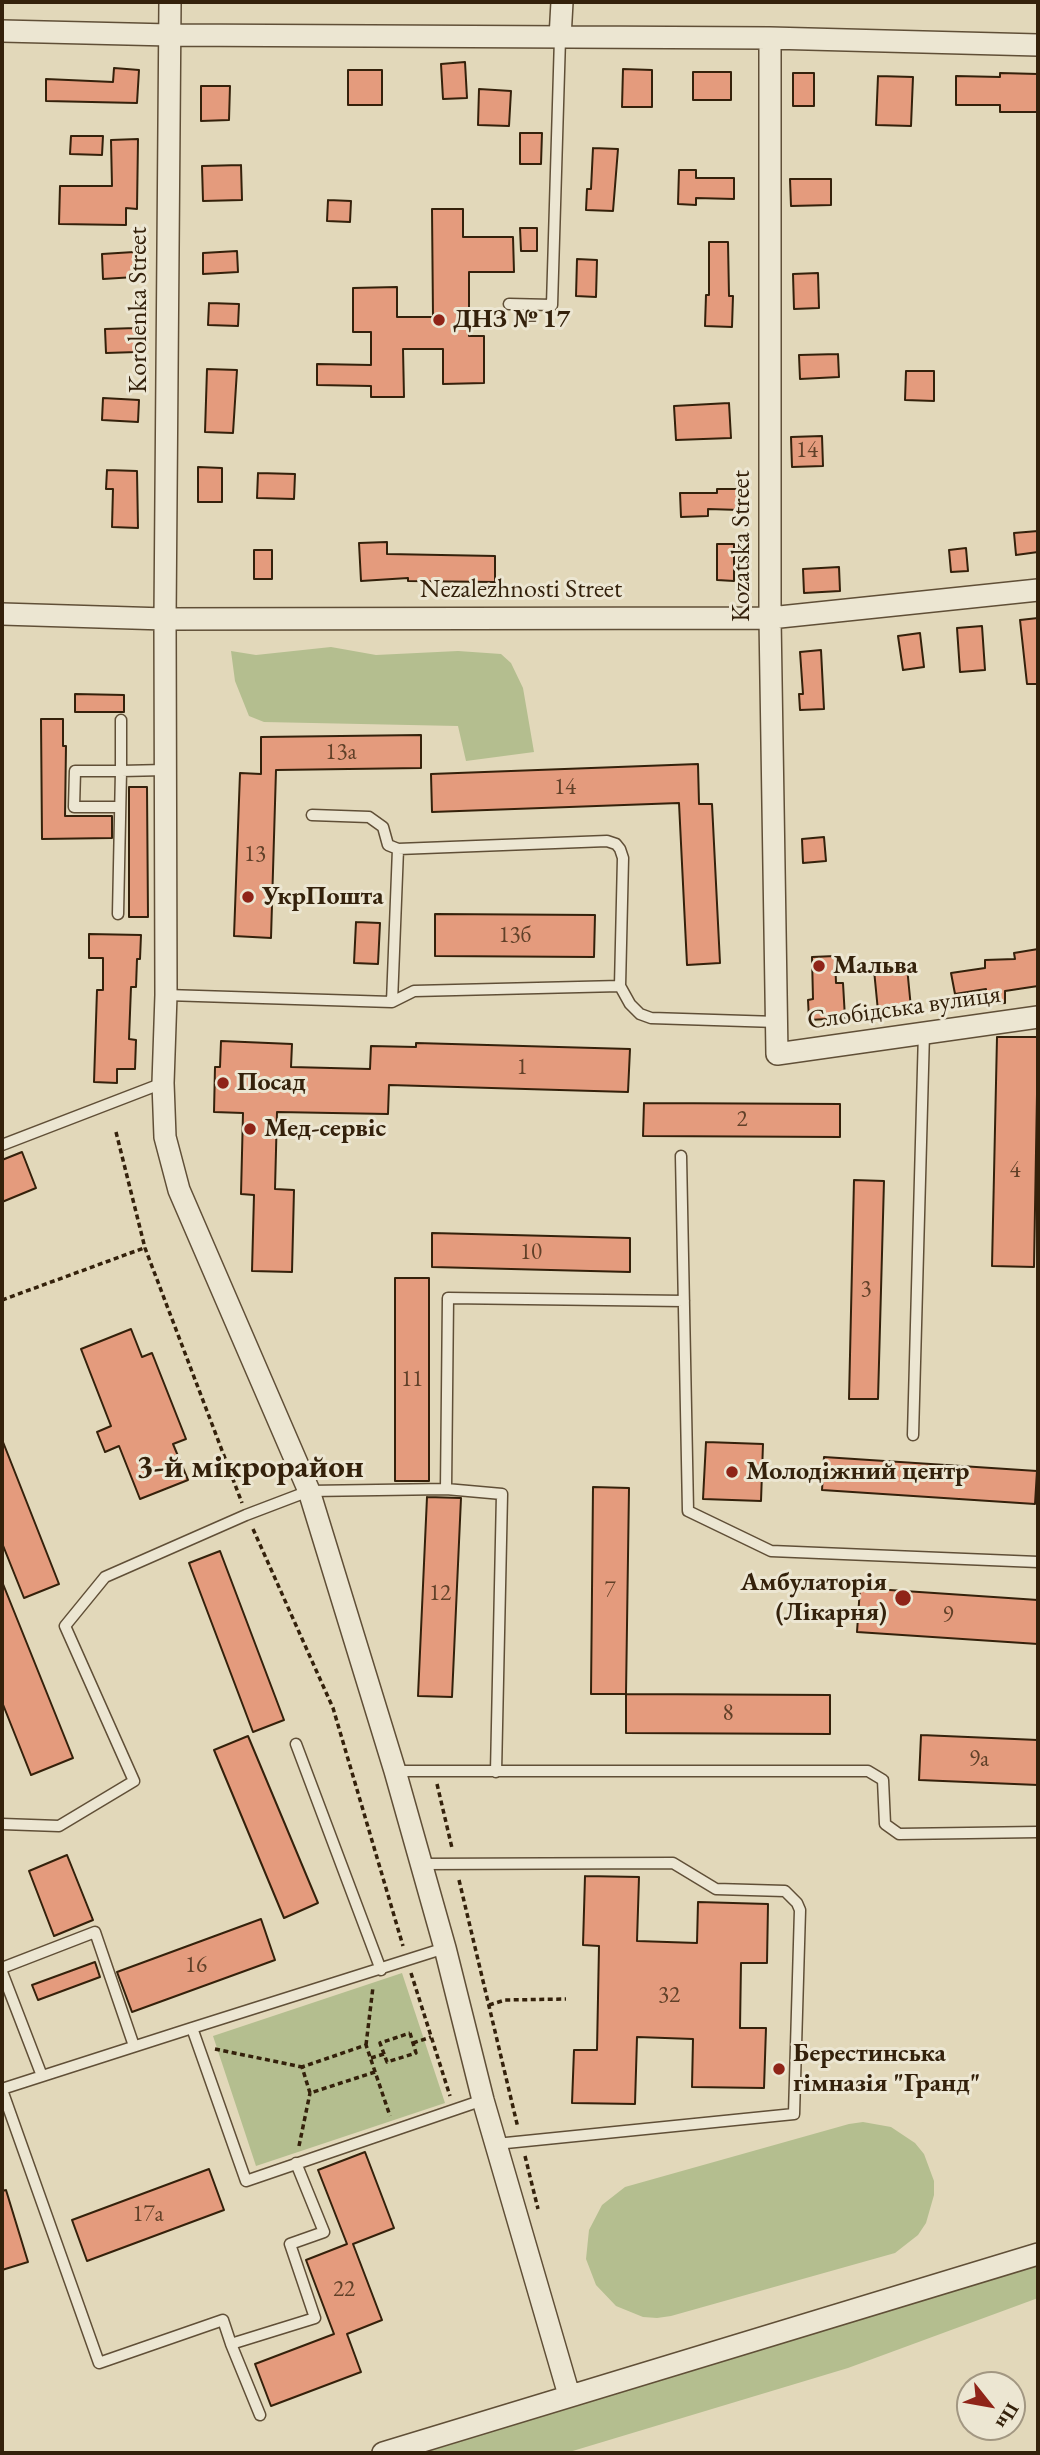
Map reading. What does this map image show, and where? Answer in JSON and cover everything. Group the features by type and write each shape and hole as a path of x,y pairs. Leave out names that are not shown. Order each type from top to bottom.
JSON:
{"street":[{"name":"Korolenka Street","path":"170,2 165,619 165,1137 179,1190 309,1491 395,1771 445,1948 483,2100 569,2395"},
{"path":"560,38 562,2"},
{"path":"2,31 170,35 770,38 1038,44"},
{"name":"Kozatska Street","path":"770,38 770,618 778,1054"},
{"name":"Nezalezhnosti Street","path":"2,614 165,619 770,618 1038,590"},
{"name":"Слобідська вулиця","path":"778,1054 1038,1017"},
{"path":"383,2453 1038,2254"}],"lane":[{"path":"509,304 552,305 560,38"},
{"path":"118,914 121,720"},
{"path":"120,807 74,807 75,771 165,770"},
{"path":"312,815 369,817 383,827 388,845 398,849 607,841 616,844 621,849 623,858 620,986 629,1004 640,1014 651,1018 777,1022"},
{"path":"392,1002 398,849"},
{"path":"166,995 392,1002 414,990 620,986"},
{"path":"913,1435 924,1032"},
{"path":"2,1145 163,1083"},
{"path":"681,1156 688,1511 771,1551 1038,1562"},
{"path":"446,1489 448,1298 684,1300"},
{"path":"2,1824 60,1826 134,1781 65,1626 105,1577 246,1515 309,1491 446,1489 502,1494 496,1772"},
{"path":"296,1744 378,1970"},
{"path":"395,1771 868,1770 883,1780 885,1824 899,1834 1038,1832"},
{"path":"421,1864 673,1863 710,1887 785,1891 797,1903 800,1919 794,2114 496,2144"},
{"path":"42,2076 2,1970 95,1932 134,2046"},
{"path":"260,2415 223,2320 99,2363 2,2090 445,1948"},
{"path":"192,2028 246,2181 483,2100"},
{"path":"232,2344 315,2318 289,2244 324,2232 296,2163"}],"path":[{"path":"116,1132 145,1248 246,1515 333,1708 454,2112"},
{"path":"2,1300 145,1248"},
{"path":"434,1772 452,1850"},
{"path":"458,1875 538,2208"},
{"path":"378,1970 366,2045 395,2131"},
{"path":"489,2005 505,2000 566,1999"},
{"path":"410,2033 416,2053 387,2062 384,2054 380,2043 410,2033"},
{"path":"413,2043 431,2037"},
{"path":"199,2046 302,2067 366,2045"},
{"path":"371,2058 384,2054"},
{"path":"296,2163 310,2094 302,2067"},
{"path":"310,2094 375,2072"}],"green space":[{"path":"331,647 376,655 458,651 501,654 511,663 523,688 534,752 466,761 458,726 264,722 249,716 235,681 231,651 256,655"},
{"path":"402,1973 445,2103 256,2166 213,2036"},
{"path":"863,2122 891,2127 915,2143 924,2154 934,2181 934,2195 926,2223 918,2235 895,2253 657,2318 643,2317 616,2306 596,2285 586,2259 589,2230 602,2205 625,2187"},
{"path":"1038,2254 1038,2298 848,2368 566,2453 383,2453"}],"building":[{"path":"465,62 467,98 443,99 441,64"},
{"path":"114,68 139,70 137,103 46,101 46,79 113,82"},
{"path":"623,69 652,70 652,107 622,107"},
{"path":"348,70 382,70 382,105 348,105"},
{"path":"693,72 731,72 731,100 693,100"},
{"path":"793,73 814,73 814,106 793,106"},
{"path":"1000,73 1038,74 1038,112 1000,112 1000,105 956,105 956,76 1000,77"},
{"path":"878,76 913,77 911,126 876,125"},
{"path":"201,86 230,86 229,120 201,121"},
{"path":"479,89 511,91 509,126 478,125"},
{"path":"520,133 542,133 541,164 520,164"},
{"path":"71,136 103,136 102,155 70,154"},
{"path":"138,139 137,209 126,208 126,225 59,224 60,186 112,186 111,140"},
{"path":"593,148 618,149 613,211 586,210 587,189 591,189"},
{"path":"241,165 242,200 203,201 202,166"},
{"path":"679,170 696,170 696,178 734,178 734,199 696,198 696,205 678,204"},
{"path":"790,179 831,179 831,205 791,206"},
{"path":"328,200 351,201 350,222 327,221"},
{"path":"432,209 463,209 463,237 513,237 514,272 469,272 469,336 484,336 484,383 443,384 443,349 403,349 404,397 371,397 371,386 317,385 317,364 371,365 371,332 353,332 353,288 397,287 397,317 433,317"},
{"path":"520,228 537,228 537,251 521,251"},
{"path":"709,242 728,242 729,296 733,296 732,327 705,326 706,295 709,295"},
{"path":"237,251 238,272 203,274 203,253"},
{"path":"134,252 135,277 103,279 102,254"},
{"path":"577,259 597,260 596,297 576,296"},
{"path":"818,273 819,308 794,309 793,274"},
{"path":"209,303 239,304 238,326 208,325"},
{"path":"136,328 137,352 106,353 105,329"},
{"path":"838,354 839,377 800,379 799,355"},
{"path":"207,369 237,370 233,433 205,432"},
{"path":"906,371 934,371 934,401 905,400"},
{"path":"103,398 139,400 138,422 102,420"},
{"path":"729,403 731,438 676,440 674,406"},
{"path":"822,436 823,466 792,467 791,437"},
{"path":"198,467 222,468 222,502 198,502"},
{"path":"107,470 137,471 138,528 112,527 113,489 106,489"},
{"path":"258,473 295,474 294,499 257,498"},
{"path":"717,489 740,489 740,510 708,509 708,516 681,517 680,493 717,493"},
{"path":"1038,531 1038,552 1016,555 1014,533"},
{"path":"387,542 387,554 495,556 495,582 408,581 408,578 361,581 359,543"},
{"path":"717,544 734,544 734,581 717,580"},
{"path":"966,548 968,571 951,572 949,550"},
{"path":"254,550 272,550 272,579 254,579"},
{"path":"839,567 840,591 804,593 803,569"},
{"path":"1038,618 1038,684 1027,684 1020,620"},
{"path":"982,626 985,670 960,672 957,628"},
{"path":"920,633 924,667 903,670 898,636"},
{"path":"821,650 824,709 800,710 799,694 803,694 800,652"},
{"path":"75,694 124,695 124,712 75,712"},
{"path":"41,719 63,719 63,746 66,746 65,816 112,816 112,838 42,839"},
{"path":"421,735 421,768 276,770 271,938 234,936 240,773 261,774 261,737"},
{"path":"698,764 699,804 712,804 720,963 687,965 679,803 432,812 431,774"},
{"path":"129,787 147,787 148,917 129,917"},
{"path":"824,837 826,861 803,863 802,839"},
{"path":"435,914 595,915 594,957 435,956"},
{"path":"356,922 380,923 378,964 354,963"},
{"path":"89,934 141,935 136,987 131,987 129,1039 136,1040 135,1069 117,1069 117,1083 94,1082 97,990 103,990 103,958 89,958"},
{"path":"1038,949 1038,986 1005,991 1005,1003 987,1004 986,989 955,994 951,973 985,968 985,960 1015,959 1014,953"},
{"path":"835,956 836,983 843,983 845,1018 809,1020 808,1000 813,999 812,957"},
{"path":"907,967 911,1008 878,1011 874,970"},
{"path":"997,1037 1038,1037 1034,1267 992,1266"},
{"path":"221,1041 292,1044 291,1067 370,1069 371,1046 416,1047 416,1043 630,1049 628,1092 389,1085 388,1114 277,1112 275,1189 294,1190 292,1272 252,1271 254,1195 241,1194 243,1113 214,1112 215,1067 220,1067"},
{"path":"644,1103 840,1104 840,1137 643,1136"},
{"path":"22,1152 36,1188 2,1202 2,1160"},
{"path":"854,1180 884,1181 878,1399 849,1399"},
{"path":"432,1233 630,1238 630,1272 432,1267"},
{"path":"395,1278 429,1278 429,1481 395,1481"},
{"path":"131,1329 142,1357 152,1353 186,1439 173,1444 188,1480 140,1499 119,1446 105,1452 97,1432 111,1426 81,1349"},
{"path":"3,1442 59,1584 24,1598 2,1543"},
{"path":"706,1442 763,1444 761,1501 703,1499"},
{"path":"824,1457 1037,1471 1035,1504 822,1490"},
{"path":"593,1487 629,1488 626,1694 591,1694"},
{"path":"427,1497 461,1498 452,1697 418,1696"},
{"path":"220,1551 284,1720 253,1732 189,1563"},
{"path":"3,1584 73,1758 31,1775 2,1702"},
{"path":"860,1588 1038,1600 1038,1644 857,1632"},
{"path":"626,1694 830,1695 830,1734 626,1733"},
{"path":"921,1735 1038,1740 1038,1785 919,1780"},
{"path":"248,1736 318,1903 284,1918 214,1750"},
{"path":"67,1855 93,1920 54,1936 29,1871"},
{"path":"585,1876 639,1877 637,1941 697,1943 698,1902 768,1904 767,1963 741,1963 740,2028 766,2028 764,2088 692,2087 693,2039 637,2037 635,2104 572,2103 574,2050 597,2050 599,1946 583,1945"},
{"path":"261,1919 275,1960 132,2012 117,1972"},
{"path":"95,1962 100,1977 38,2000 32,1985"},
{"path":"365,2152 394,2228 353,2244 382,2320 347,2334 361,2372 271,2406 255,2364 334,2334 306,2260 347,2244 318,2170"},
{"path":"209,2169 224,2210 87,2261 72,2220"},
{"path":"6,2190 28,2262 2,2270 2,2191"}],"place":[{"name":"ДНЗ № 17","path":"439,320"},
{"name":"УкрПошта","path":"248,897"},
{"name":"Мальва","path":"819,966"},
{"name":"Посад","path":"223,1083"},
{"name":"Мед-сервіс","path":"250,1129"},
{"name":"Молодіжний центр","path":"732,1472"},
{"name":"Амбулаторія (Лікарня)","path":"903,1598"},
{"name":"Берестинська гімназія \"Гранд\"","path":"779,2069"}],"district":[{"name":"3-й мікрорайон","path":"250,1468"}]}
